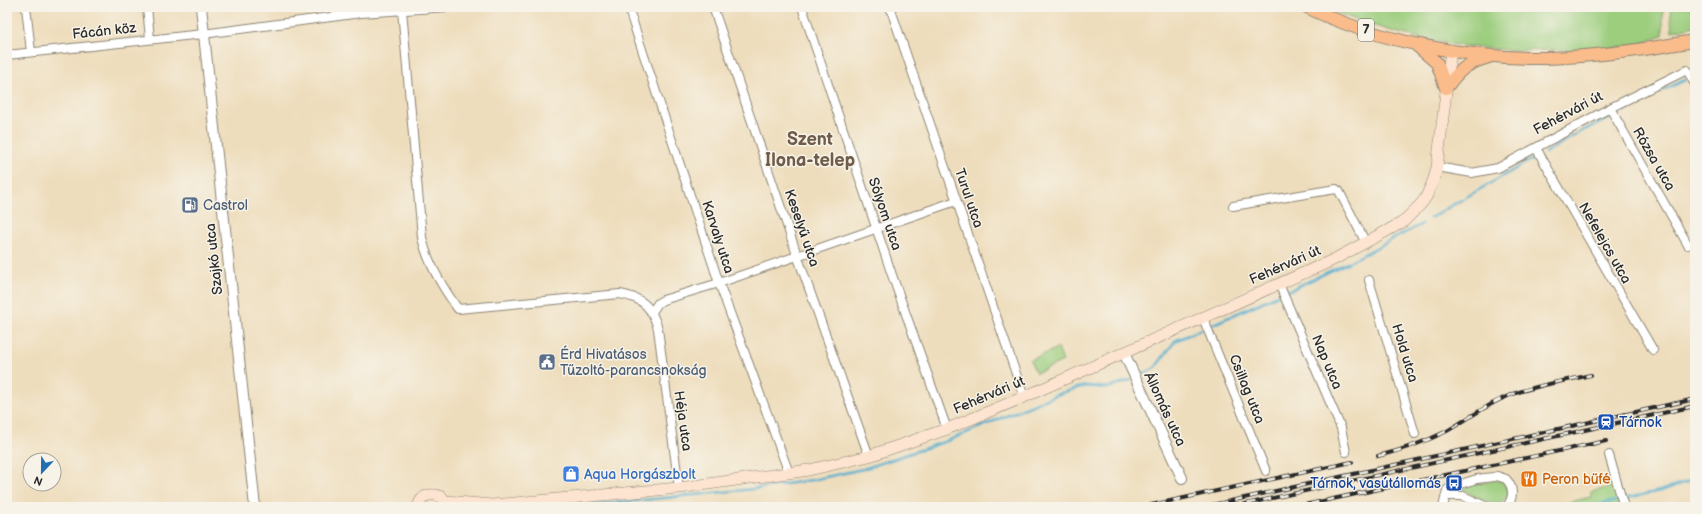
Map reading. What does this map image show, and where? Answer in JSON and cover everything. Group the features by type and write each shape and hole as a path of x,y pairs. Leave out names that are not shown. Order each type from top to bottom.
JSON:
{"main road":[{"name":"7","path":"1307,7 1345,23 1414,43 1492,56 1527,58 1569,56 1638,50 1695,40"},
{"path":"1414,43 1437,63 1446,88"},
{"name":"Fehérvári út","path":"415,505 427,495 432,494 442,497 447,504 488,506 679,488 809,470 869,456 947,429 1024,397 1333,260 1403,222 1412,215 1426,197 1437,167 1451,50"},
{"path":"1446,88 1457,72 1464,66 1477,60 1492,56"}],"street":[{"path":"26,7 31,52"},
{"path":"147,7 150,40"},
{"name":"Szajkó utca","path":"201,7 255,507"},
{"name":"Fácán köz","path":"7,54 203,34 361,13 449,7"},
{"name":"Karvaly utca","path":"628,7 719,283 788,473"},
{"name":"Keselyű utca","path":"713,7 797,255 869,456"},
{"name":"Sólyom utca","path":"802,7 877,229 947,429"},
{"name":"Turul utca","path":"890,7 1024,397"},
{"path":"402,10 424,249 434,270 458,309 620,294 638,299 652,312 658,303 664,300 719,283 956,201"},
{"name":"Fehérvári út","path":"1437,167 1472,173 1484,172 1498,168 1610,108 1687,70 1695,84"},
{"name":"Rózsa utca","path":"1610,108 1688,245"},
{"name":"Nefelejcs utca","path":"1536,148 1653,350"},
{"path":"1233,206 1328,189 1336,189 1339,191 1366,243"},
{"name":"Hold utca","path":"1369,280 1415,434"},
{"name":"Nap utca","path":"1279,284 1341,428 1346,452"},
{"name":"Héja utca","path":"652,312 658,330 679,488"},
{"name":"Csillag utca","path":"1203,318 1266,471"},
{"name":"Állomás utca","path":"1124,353 1182,478"},
{"path":"1608,456 1624,507"},
{"path":"1443,507 1447,490 1457,485 1477,479 1501,477 1509,482 1512,490 1511,500 1506,507"},
{"path":"1446,496 1463,496 1488,507"}],"green space":[{"path":"1323,7 1663,7 1663,35 1643,43 1616,48 1534,50 1488,49 1440,42 1392,31 1345,16"},
{"path":"1670,7 1695,7 1695,26 1672,31"},
{"path":"1058,348 1063,361 1036,373 1030,360"},
{"path":"1495,480 1502,481 1506,485 1508,491 1507,497 1497,503 1484,500 1460,488"},
{"path":"1614,486 1620,507 1547,507 1591,497 1591,492"}],"waterway":[{"path":"1618,114 1685,80"},
{"path":"1545,153 1584,130 1611,118"},
{"path":"1430,218 1536,157"},
{"path":"1286,292 1349,262 1422,224"},
{"path":"1209,326 1280,294"},
{"path":"1140,376 1155,368 1175,341 1202,329"},
{"path":"574,507 753,489 812,480 863,469 947,441 1056,395 1077,388 1087,386 1107,388 1131,380"},
{"path":"1628,498 1660,491 1695,479"},
{"path":"1587,507 1616,501"}],"railway":[{"path":"1378,456 1439,435 1492,404 1518,392 1591,375"},
{"path":"1203,507 1695,399"},
{"path":"1232,507 1695,406"},
{"path":"1295,507 1606,441"},
{"path":"1142,507 1352,462"}],"place":[{"name":"Castrol","path":"190,205"},
{"name":"Érd Hivatásos Tűzoltó-parancsnokság","path":"547,362"},
{"name":"Tárnok","path":"1606,422"},
{"name":"Aqua Horgászbolt","path":"571,474"},
{"name":"Peron büfé","path":"1529,479"},
{"name":"Tárnok, vasútállomás","path":"1454,483"}],"district":[{"name":"Szent Ilona-telep","path":"810,149"}]}
